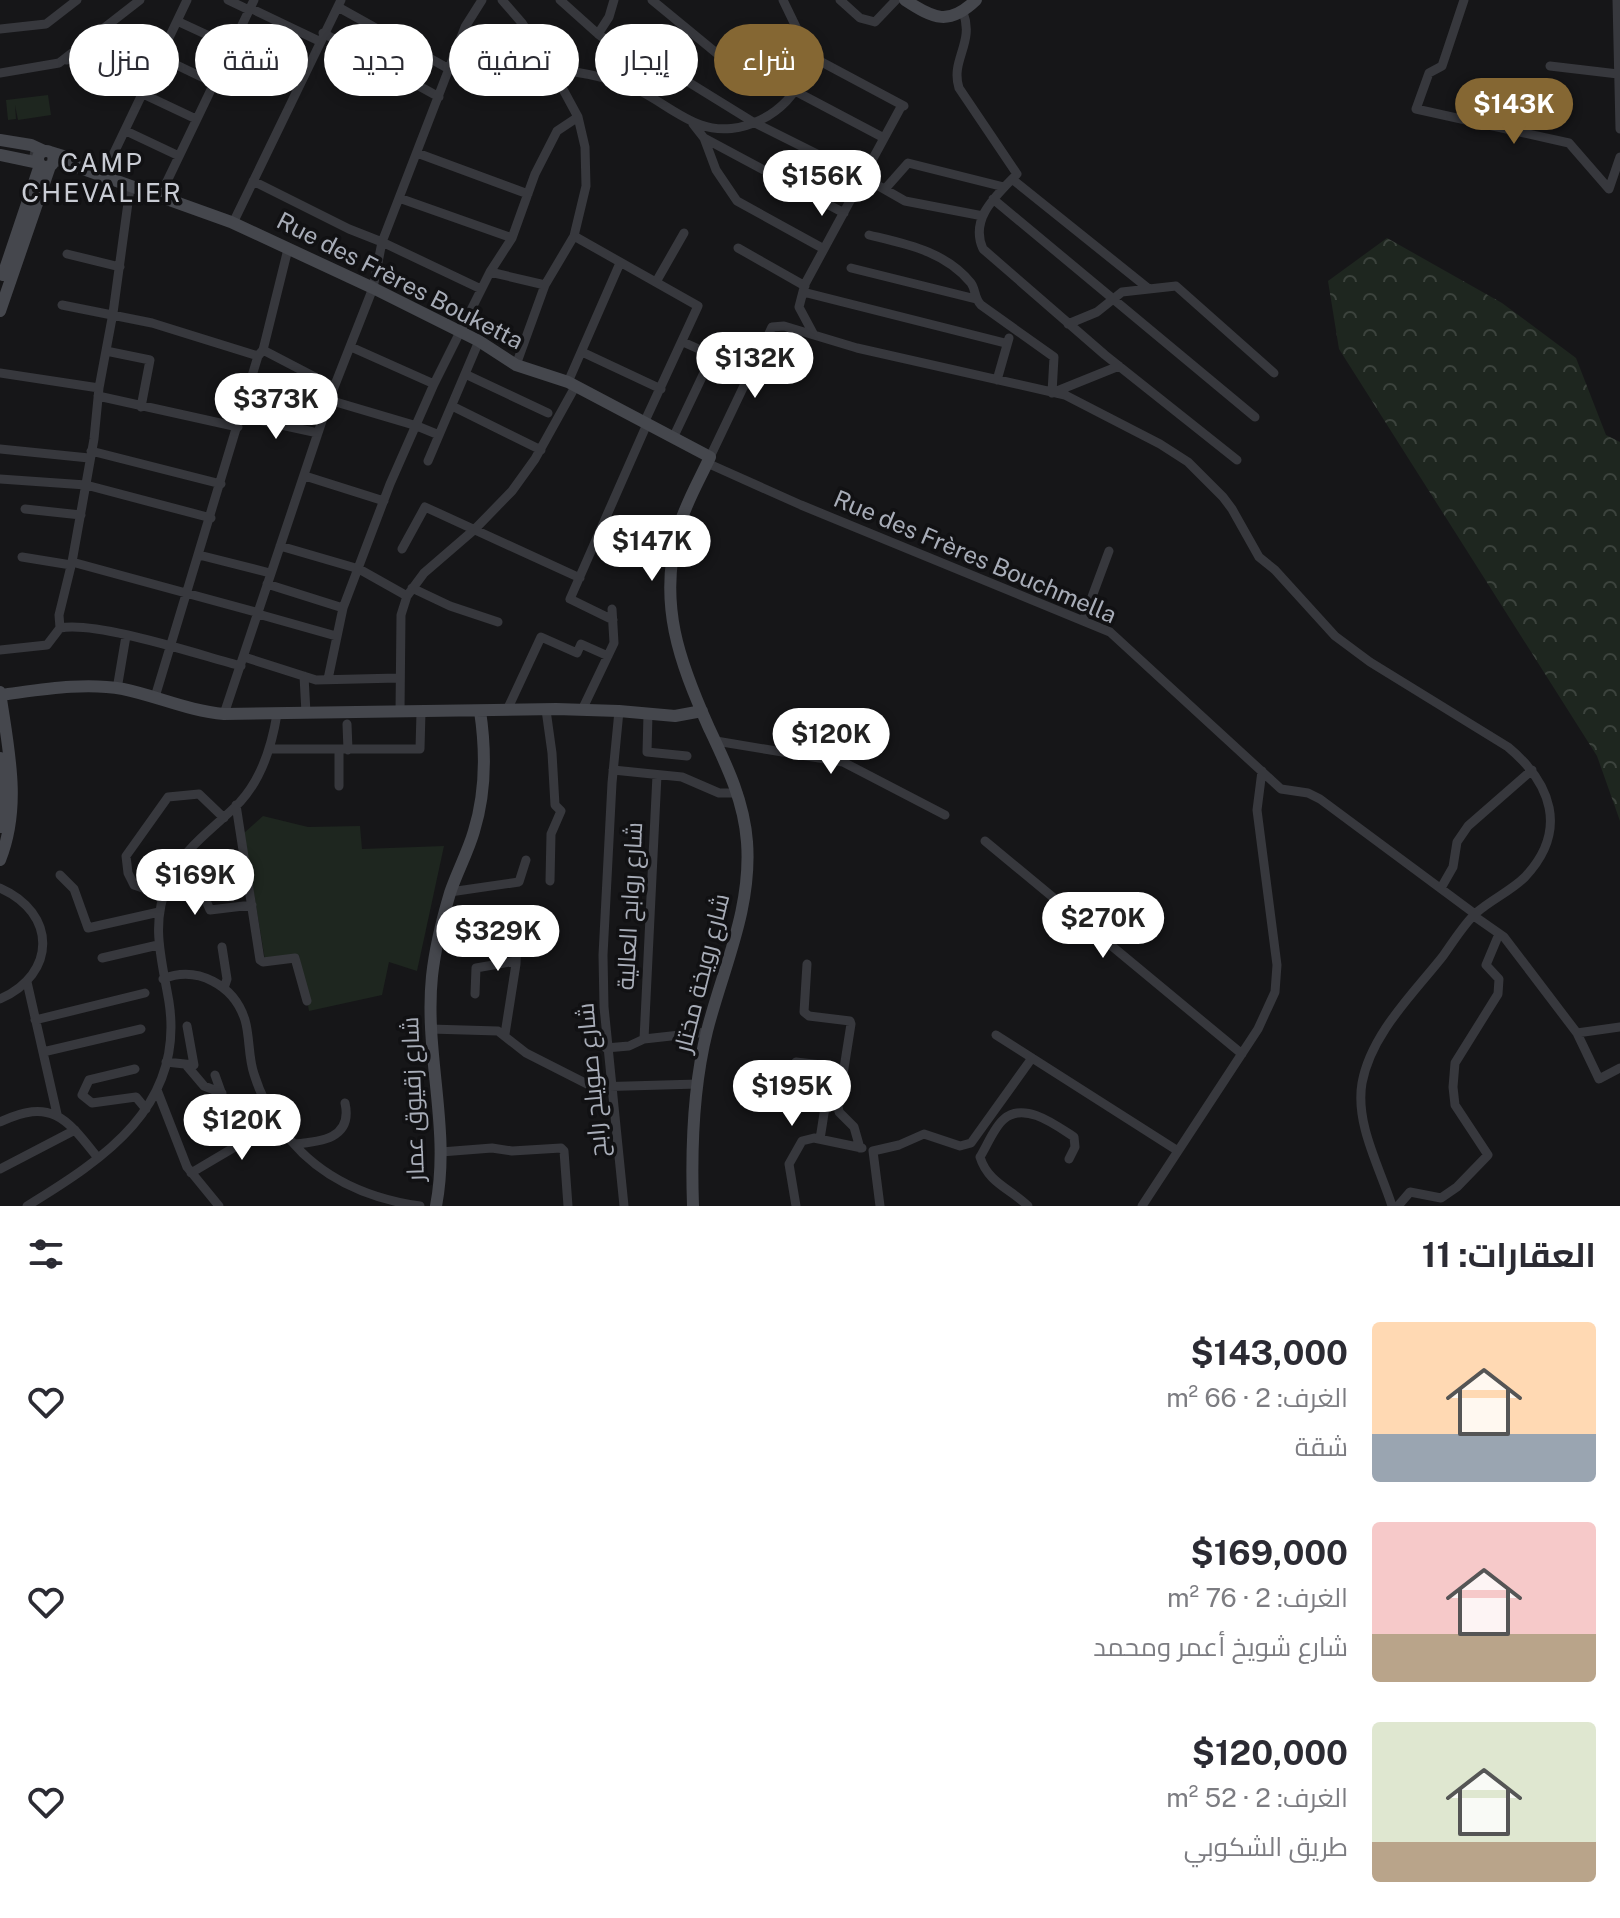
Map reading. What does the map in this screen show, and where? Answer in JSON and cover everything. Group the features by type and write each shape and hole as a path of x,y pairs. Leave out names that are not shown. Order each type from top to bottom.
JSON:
{"main road":[{"path":"905,0 937,17 946,18 963,12 976,0"},
{"path":"0,140 31,145 48,161"},
{"path":"0,147 30,153"},
{"path":"0,155 48,161"},
{"path":"0,286 48,161"},
{"path":"0,311 48,161"},
{"name":"Rue des Frères Bouketta","path":"48,161 233,223 460,331 516,365 571,385 646,423 709,460"},
{"name":"شارع رويخة مختار","path":"693,1206 698,1084 707,1032 745,899 747,839 738,793 678,652 671,614 670,585 678,529 709,460"},
{"path":"0,860 7,840 13,802 0,694 65,688 117,689 200,711 224,714 582,710 675,716 702,711"},
{"name":"شارع زقيوق عمار","path":"436,1206 441,1179 441,1118 430,1029 432,975 450,892 474,833 480,809 484,763 480,711"},
{"path":"0,758 3,797 0,827"}],"street":[{"path":"0,29 46,24 77,0"},
{"path":"59,63 140,0"},
{"path":"176,24 187,0"},
{"path":"228,0 251,6 321,37 439,97"},
{"path":"224,714 329,400 373,288 382,242 449,69 328,0"},
{"path":"468,24 482,0"},
{"path":"502,0 523,24"},
{"path":"560,0 595,31"},
{"path":"604,24 614,0"},
{"path":"652,0 714,51"},
{"path":"783,0 795,24"},
{"path":"840,0 860,18 875,22 896,0"},
{"path":"1464,0 1442,66 1429,73 1416,109 1569,143 1609,189 1620,157"},
{"path":"1617,0 1620,129"},
{"path":"233,223 339,4"},
{"path":"242,24 251,6"},
{"path":"963,12 967,40 956,77 959,88 1017,174 993,199 983,216 978,232 987,254 1068,324 1237,460"},
{"path":"177,21 195,29"},
{"path":"0,73 69,60"},
{"path":"814,335 799,307 804,289 904,106 824,63"},
{"path":"1550,66 1618,74"},
{"path":"579,72 636,89 706,126 730,127 753,122 775,113 790,96"},
{"path":"698,88 753,122 905,201 983,216"},
{"path":"102,178 142,96"},
{"path":"147,96 196,119"},
{"path":"159,198 208,96"},
{"path":"516,365 545,285 574,236 586,186 585,147 578,117 567,96"},
{"path":"804,96 884,138"},
{"path":"328,679 343,608 434,384 490,272 512,238 557,131 578,117"},
{"path":"689,119 704,138 716,170 737,201 824,249"},
{"path":"704,138 706,126"},
{"path":"126,131 179,156"},
{"path":"704,138 844,213"},
{"path":"417,153 528,194"},
{"path":"885,189 908,163 1008,183 1149,289"},
{"path":"253,181 481,289"},
{"path":"0,650 47,645 60,628 59,615 86,485 130,188"},
{"path":"399,198 512,238"},
{"path":"993,199 1255,417"},
{"path":"656,282 684,233"},
{"path":"869,235 926,249 973,285 976,299"},
{"path":"574,236 697,304 698,308 570,599 612,614 614,643 582,710"},
{"path":"738,248 804,289 1005,343"},
{"path":"155,697 261,353 288,249"},
{"path":"67,254 120,267"},
{"path":"400,712 401,615 409,592 424,573 475,529 512,491 541,450 620,263"},
{"path":"851,268 976,299 1054,357 1052,393"},
{"path":"490,272 545,285"},
{"path":"1068,324 1097,312 1122,292 1176,286 1274,373"},
{"path":"62,305 113,313 261,353 334,387"},
{"path":"709,460 772,327 784,326 1070,397 1188,462 1232,509 1259,557 1275,570 1320,623 1370,662 1508,747 1532,770 1541,783 1552,819 1539,858 1526,876 1474,915 1383,1034 1366,1067 1361,1088 1363,1113 1392,1206"},
{"path":"997,380 1005,343 1014,330"},
{"path":"673,438 721,337 759,353"},
{"path":"428,461 479,341"},
{"path":"683,342 712,355"},
{"path":"351,347 434,384"},
{"path":"106,351 150,360 141,407"},
{"path":"582,352 661,389"},
{"path":"1052,393 1119,366"},
{"path":"0,373 98,392 141,407 238,427"},
{"path":"465,374 548,413"},
{"path":"329,400 439,435"},
{"path":"452,406 541,450"},
{"path":"240,416 318,433"},
{"path":"0,449 90,455 221,484"},
{"name":"Rue des Frères Bouchmella","path":"709,460 801,505 1110,632 1281,789 1308,793 1320,799 1499,934 1577,1033 1599,1079 1620,1068"},
{"path":"305,476 384,501"},
{"path":"0,479 86,485 211,518"},
{"path":"402,549 425,507 580,578"},
{"path":"25,509 81,515"},
{"path":"280,546 359,569 409,592 498,622"},
{"path":"1083,621 1109,551"},
{"path":"199,555 270,573"},
{"path":"22,557 72,563 336,636"},
{"path":"267,584 343,608"},
{"path":"60,628 71,626 126,636 316,680 398,678"},
{"path":"117,689 126,636"},
{"path":"507,710 541,637 577,653 581,644 608,656"},
{"path":"304,676 306,713"},
{"path":"546,710 555,805 561,811 551,834 550,881"},
{"name":"شارع صويلح رابح","path":"619,711 603,955 606,1048 624,1206"},
{"path":"269,749 420,749 421,712"},
{"path":"28,1206 98,1158 132,1129 157,1090 166,1062 170,1024 158,945 163,895 175,867 186,853 224,818 253,785 269,749 277,714"},
{"path":"648,714 647,752 687,756"},
{"path":"339,786 347,724"},
{"path":"716,741 843,762 945,815"},
{"path":"613,770 682,777 719,793 738,793"},
{"path":"1441,888 1453,867 1457,842 1468,826 1532,770"},
{"path":"1142,1206 1267,1013 1277,979 1257,810 1262,771"},
{"name":"شارع روابح العالية","path":"644,1039 657,775"},
{"path":"163,895 134,885 128,873 126,856 168,797 199,794 224,818"},
{"path":"236,805 261,962 295,958 307,1001"},
{"path":"985,841 1242,1054"},
{"path":"186,853 210,910 252,905"},
{"path":"450,892 519,882 526,860"},
{"path":"60,875 74,889 88,928 159,912"},
{"path":"0,888 26,902 39,922 42,950 27,982 0,999"},
{"path":"463,921 518,916 516,961 505,1034"},
{"path":"1398,1206 1410,1192 1441,1198 1457,1187 1488,1155 1455,1105 1453,1087 1455,1063 1498,994 1499,979 1486,965 1499,934"},
{"path":"102,958 158,945"},
{"path":"222,947 227,979 224,988"},
{"path":"475,994 476,968 516,961"},
{"path":"807,964 804,1012 809,1016 850,1021 851,1024 838,1106 839,1112 854,1127 860,1148"},
{"path":"163,979 172,975 196,975 224,988 233,996 243,1015 253,1071 277,1122 320,1170 368,1194 420,1206"},
{"path":"27,982 57,1114"},
{"path":"35,1020 145,993"},
{"path":"166,1062 194,1065 187,1026"},
{"path":"1577,1033 1620,1027"},
{"path":"43,1052 141,1029"},
{"path":"430,1029 492,1029 505,1034 526,1053 589,1086 698,1084"},
{"path":"606,1048 629,1046 644,1039 707,1032"},
{"path":"996,1035 1178,1151"},
{"path":"796,1206 789,1164 802,1141 820,1139 873,1151 899,1145 924,1134 960,1146 971,1143 1032,1058"},
{"path":"796,1062 830,1066 831,1069 820,1139"},
{"path":"187,1066 204,1086 224,1098 215,1075"},
{"path":"135,1069 89,1080 82,1095 92,1103 136,1097 146,1109"},
{"path":"157,1090 184,1161 219,1206"},
{"path":"294,1144 324,1142 335,1135 347,1115 345,1103"},
{"path":"0,1122 34,1110 57,1114 98,1158"},
{"path":"1028,1206 1001,1187 984,1169 980,1157 1004,1119 1019,1113 1053,1123 1074,1137 1075,1147 1069,1159"},
{"path":"191,1173 277,1122"},
{"path":"0,1169 75,1130"},
{"path":"441,1152 561,1148 568,1177 568,1206"},
{"path":"873,1151 880,1206"}],"green space":[{"path":"48,95 51,115 18,120 15,105 16,119 8,120 6,100"},
{"path":"1387,238 1502,303 1576,358 1606,435 1620,442 1620,821 1597,756 1339,349 1328,281"},
{"path":"263,816 308,827 360,826 362,849 444,846 417,971 389,962 382,995 309,1011 299,955 265,960 244,833"}],"tunnel":[{"path":"30,153 61,161"}],"district":[{"name":"CAMP CHEVALIER","path":"102,178"}]}
